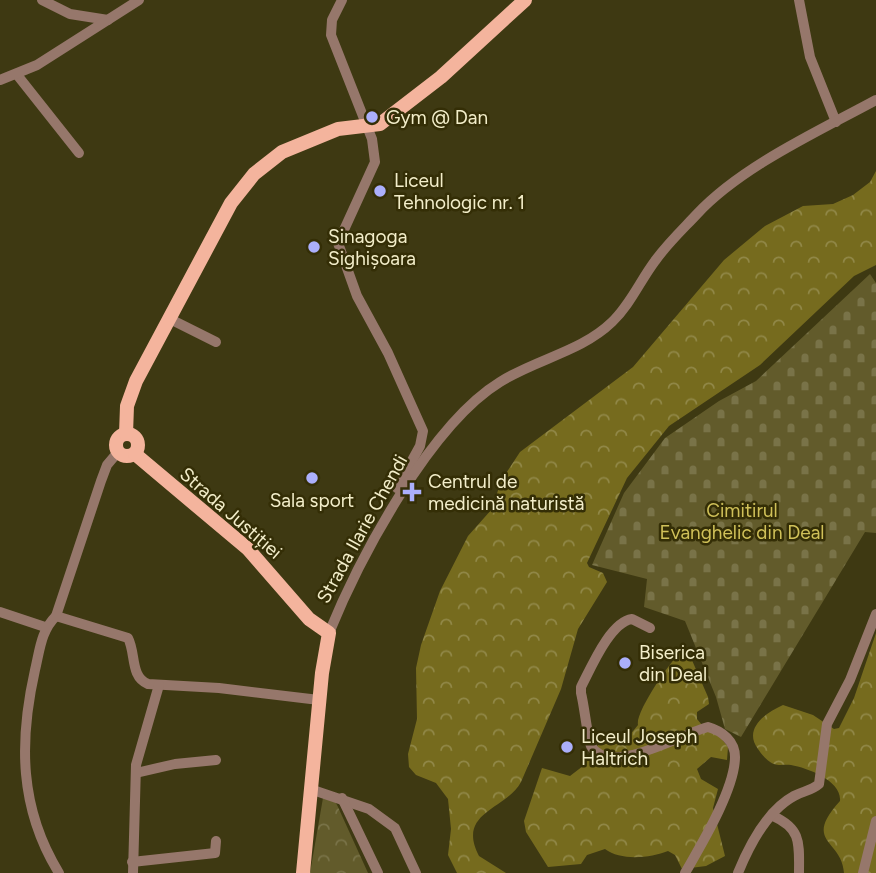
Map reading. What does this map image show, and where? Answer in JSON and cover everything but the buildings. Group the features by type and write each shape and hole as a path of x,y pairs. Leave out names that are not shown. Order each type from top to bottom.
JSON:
{"main road":[{"path":"126,434 125,416 130,394 231,203 254,174 282,152 312,138 338,129 367,128 384,121 432,84 525,0"},
{"path":"126,434 137,441 135,454 128,457 118,452 117,441 126,434"},
{"name":"Strada Justiției","path":"135,454 248,548 309,619 328,633"},
{"name":"Strada Ilarie Chendi","path":"303,873 328,633"}],"street":[{"path":"42,0 69,14 107,20"},
{"path":"0,80 18,75 139,0"},
{"path":"342,0 332,20 331,35 376,149 375,162 341,230 339,248 362,308 388,353 423,431 420,446 384,513 381,529"},
{"path":"799,0 810,57 836,122"},
{"path":"18,75 79,153"},
{"name":"Strada Ilarie Chendi","path":"328,633 381,529 427,454 473,402 501,381 598,333 625,307 655,260 700,211 760,166 876,100"},
{"path":"168,318 216,342"},
{"path":"59,873 36,823 23,761 26,708 45,627 56,616 107,465 118,452"},
{"path":"0,612 45,627"},
{"path":"738,873 756,837 773,816 793,797 819,783 827,724 850,680 876,614"},
{"path":"56,616 128,638 138,678 142,682 319,700"},
{"path":"650,628 632,619 620,624 604,644 581,687 581,693 590,743 602,755 617,758 636,755 708,727 718,729 729,740 734,749 734,766 712,826 685,873"},
{"path":"159,685 139,750 133,868 215,853 216,841"},
{"path":"136,773 175,764 216,760"},
{"path":"313,790 369,809 395,828 416,873"},
{"path":"342,798 378,873"},
{"path":"773,816 784,821 796,833 799,873"},
{"path":"863,873 876,821"}],"green space":[{"path":"876,171 876,265 854,276 760,365 669,426 627,478 587,563 589,567 603,573 607,582 578,629 561,689 521,782 478,821 474,830 479,856 506,873 457,873 448,855 451,829 448,799 436,783 416,775 409,767 408,754 417,719 416,668 421,645 440,591 468,536 492,509 501,481 520,452 633,367 724,260 765,226 803,206 833,204 853,195 870,182"},
{"name":"Cimitirul Evanghelic din Deal","path":"870,274 876,283 876,533 865,532 741,737 725,729 716,697 685,621 644,607 647,579 592,565 624,493 665,438 719,401 756,381"},
{"path":"876,633 876,873 844,873 842,862 824,833 824,825 829,815 840,801 836,787 806,769 770,762 758,749 753,735 763,717 783,705 813,715 834,729 839,728 854,698"},
{"path":"682,650 688,651 708,697 709,704 697,712 697,719 707,731 717,733 728,747 727,760 711,757 697,769 701,779 718,789 713,808 725,856 706,866 682,869 675,855 668,851 627,857 605,849 587,855 581,864 548,867 526,832 524,821 542,768 570,776 583,766 598,745 625,741 638,725 642,709 655,687"},
{"path":"323,798 335,801 368,873 310,873"}],"place":[{"name":"Gym @ Dan","path":"372,117"},
{"name":"Liceul Tehnologic nr. 1","path":"380,191"},
{"name":"Sinagoga Sighișoara","path":"314,247"},
{"name":"Sala sport","path":"312,478"},
{"name":"Centrul de medicină naturistă","path":"412,492"},
{"name":"Biserica din Deal","path":"625,663"},
{"name":"Liceul Joseph Haltrich","path":"567,747"}]}
